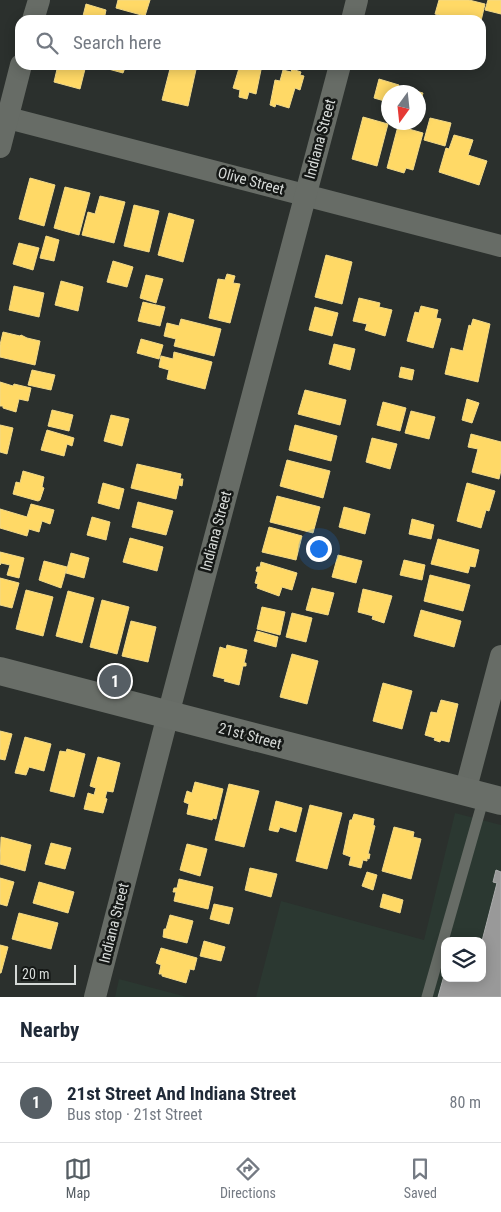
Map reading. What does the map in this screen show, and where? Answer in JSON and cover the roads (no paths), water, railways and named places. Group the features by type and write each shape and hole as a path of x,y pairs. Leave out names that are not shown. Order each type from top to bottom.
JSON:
{"street":[{"path":"34,15 39,0"},
{"path":"353,15 357,0"},
{"path":"0,147 4,117 20,70"},
{"name":"Indiana Street","path":"95,997 339,70"},
{"name":"Olive Street","path":"4,117 501,246"},
{"path":"483,797 501,656"},
{"name":"21st Street","path":"0,671 483,797"}],"lane":[{"path":"427,997 483,797"}],"place":[{"name":"21st Street And Indiana Street","path":"115,681"}]}
